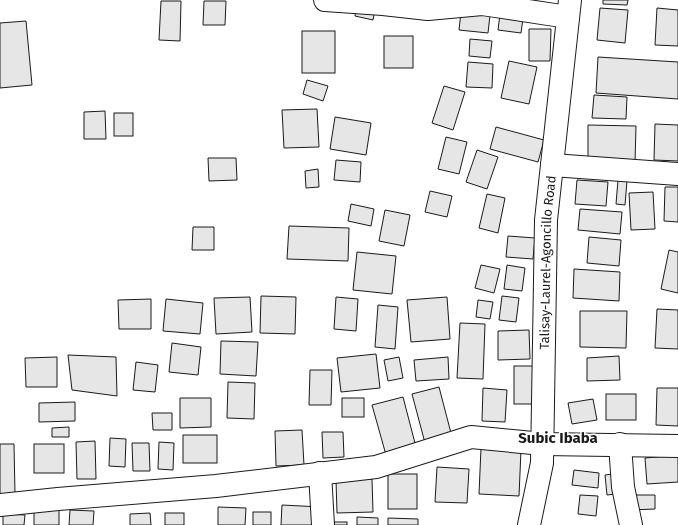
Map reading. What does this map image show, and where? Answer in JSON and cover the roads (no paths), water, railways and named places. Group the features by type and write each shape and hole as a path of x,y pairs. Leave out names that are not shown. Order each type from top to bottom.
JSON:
{"street":[{"path":"325,0 428,9 482,4 569,8"},
{"name":"Talisay-Laurel-Agoncillo Road","path":"529,525 542,462 546,220 569,8"},
{"path":"552,165 678,174"},
{"path":"0,505 216,486 376,467 471,437 543,444 678,446"},
{"path":"620,444 623,487 631,525"},
{"path":"320,473 323,525"}],"district":[{"name":"Subic Ibaba","path":"558,438"}]}
